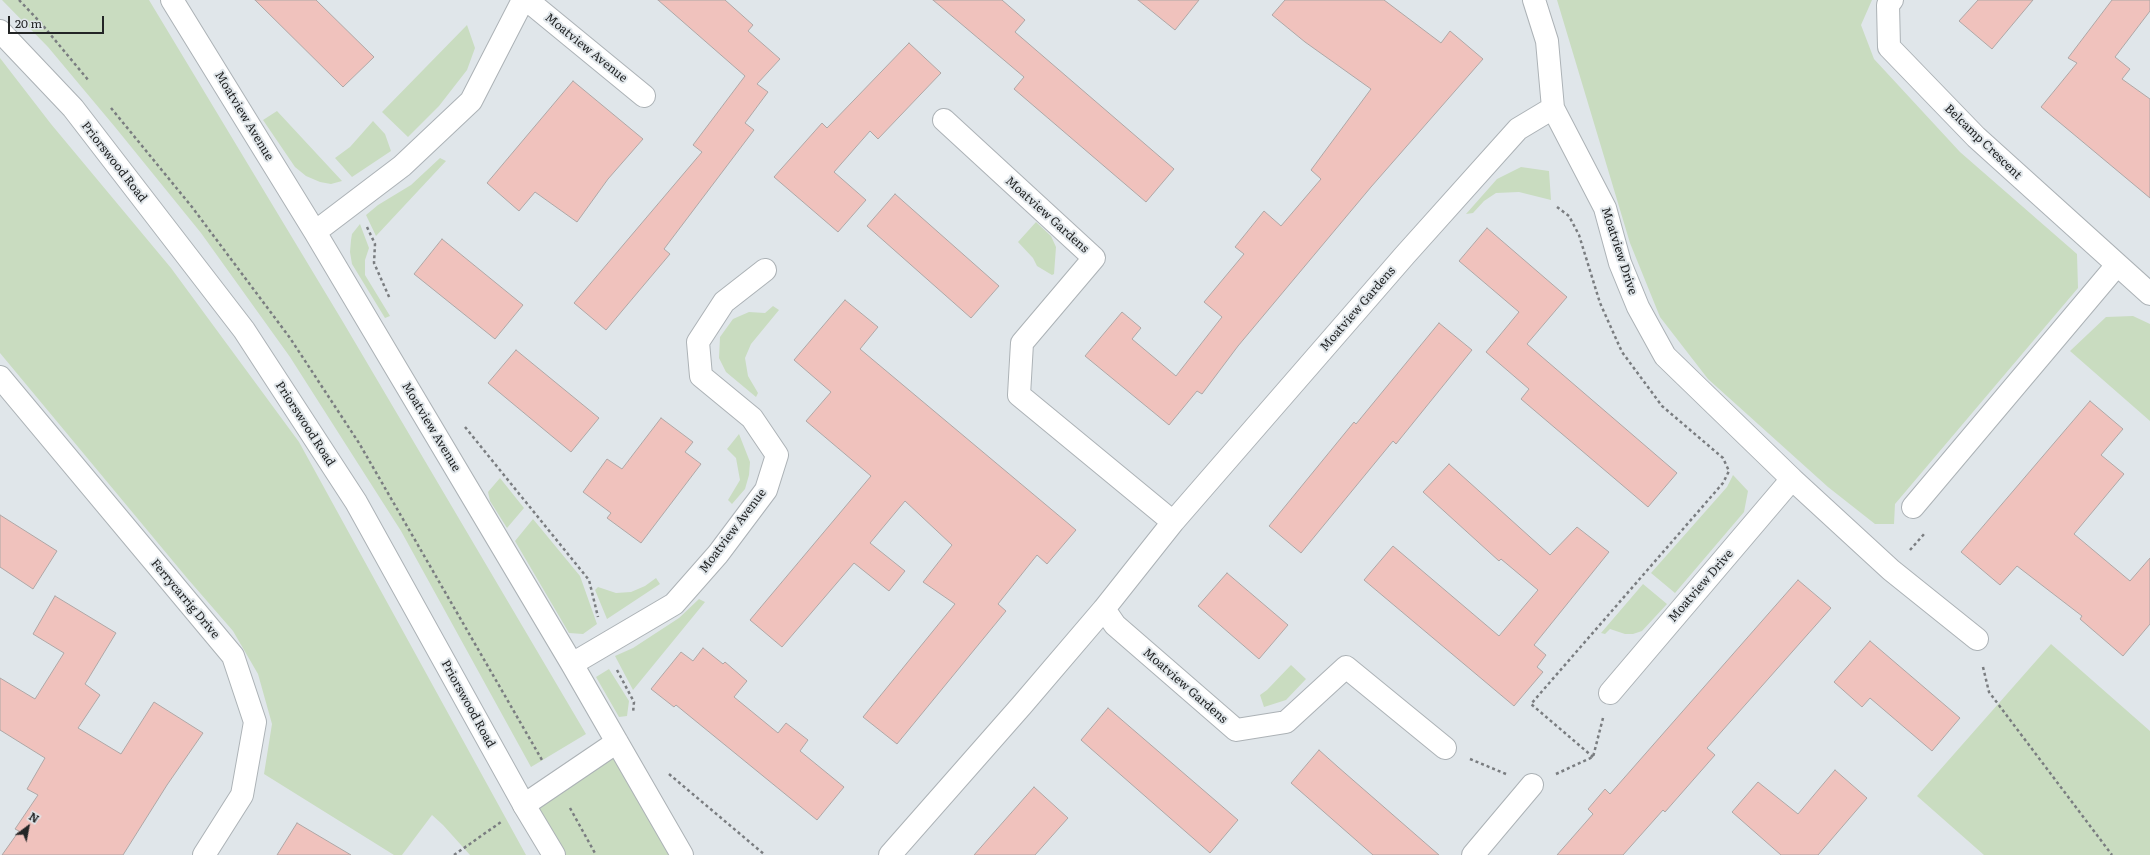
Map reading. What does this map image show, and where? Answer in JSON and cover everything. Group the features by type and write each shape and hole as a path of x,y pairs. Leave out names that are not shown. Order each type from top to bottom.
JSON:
{"street":[{"name":"Moatview Avenue","path":"172,0 204,49 315,232 572,664 682,855"},
{"path":"315,232 402,166 471,101 523,0"},
{"name":"Moatview Avenue","path":"527,0 644,96"},
{"name":"Moatview Drive","path":"1534,0 1547,41 1553,108 1606,208 1620,263 1635,300 1665,356 1792,480 1891,570 1976,639"},
{"name":"Belcamp Crescent","path":"1892,0 1888,5 1887,26 1889,47 1976,137 2150,294"},
{"name":"Priorswood Road","path":"0,31 73,108 244,330 356,502 524,805 554,855"},
{"name":"Moatview Gardens","path":"890,855 1104,608 1173,522 1405,255 1518,129 1553,108"},
{"name":"Moatview Gardens","path":"944,120 1094,258 1022,343 1019,395 1173,522"},
{"path":"1913,506 2117,265"},
{"name":"Moatview Avenue","path":"572,664 674,604 718,554 766,490 777,455 752,418 701,376 698,342 724,302 765,270"},
{"name":"Ferrycarrig Drive","path":"0,377 233,656 255,722 242,796 204,855"},
{"name":"Moatview Drive","path":"1610,693 1792,480"},
{"name":"Moatview Gardens","path":"1104,608 1115,625 1236,730 1286,722 1346,667 1445,748"},
{"path":"524,805 617,742"},
{"path":"1473,855 1532,785"}],"path":[{"path":"356,201 374,244 374,263 391,301"},
{"path":"1557,207 1569,216 1579,234 1600,303 1622,352 1662,406 1723,458 1729,471 1724,483 1531,704 1593,757"},
{"path":"461,421 589,580 604,645 634,702 632,718"},
{"path":"1976,639 1989,692 2112,855"},
{"path":"1593,757 1610,693"},
{"path":"1445,748 1532,785 1593,757"},
{"path":"664,770 765,855"},
{"path":"454,855 524,805"}],"green space":[{"path":"2,0 149,0 343,322 586,734 531,767 401,531 290,357 201,233 48,47"},
{"path":"1557,0 1872,0 1861,25 1874,59 1960,152 2077,254 2078,288 1895,504 1894,524 1875,524 1828,487 1708,379 1660,317 1630,243"},
{"path":"467,25 475,48 467,70 439,106 408,137 382,112"},
{"path":"0,58 51,124 171,268 299,442 526,855 470,855 432,815 402,855 394,855 264,774 272,724 258,674 233,631 187,578 0,353"},
{"path":"277,111 342,181 331,184 320,182 306,176 295,167 263,120"},
{"path":"373,121 385,134 391,151 352,177 335,158 350,147"},
{"path":"440,158 446,161 376,236 366,215 378,205 411,185"},
{"path":"1521,167 1549,171 1551,200 1519,192 1496,193 1484,201 1473,213 1466,214 1497,179"},
{"path":"1036,222 1051,236 1056,247 1054,274 1052,275 1037,266 1033,258 1018,242"},
{"path":"360,224 369,248 365,260 365,275 390,316 385,318 352,264 350,252 352,234"},
{"path":"773,306 779,310 751,344 745,358 748,376 758,393 756,397 726,372 719,358 720,337 733,319 749,312 765,313"},
{"path":"2133,316 2150,324 2150,421 2070,351 2106,317"},
{"path":"739,434 750,462 749,475 745,489 732,504 728,500 740,480 736,458 727,449"},
{"path":"1733,475 1748,491 1744,512 1675,593 1651,573 1727,487"},
{"path":"500,478 524,508 507,528 490,501 488,492"},
{"path":"533,519 580,576 597,624 583,634 569,633 515,541"},
{"path":"656,578 660,584 607,619 595,590 598,587 616,593 631,592 645,586"},
{"path":"1643,584 1667,604 1642,631 1633,634 1625,634 1610,629 1605,634 1601,633"},
{"path":"699,599 705,602 633,690 615,656 633,648 679,618"},
{"path":"2051,644 2150,731 2150,855 1984,855 1917,796"},
{"path":"1291,665 1306,679 1286,700 1264,707 1260,695 1267,690"},
{"path":"609,669 629,701 627,716 619,717 596,677"},
{"path":"621,749 683,855 556,855 530,811"}],"building":[{"path":"255,0 316,0 374,57 343,87"},
{"path":"658,0 725,0 753,25 748,31 780,59 757,84 768,92 745,123 754,130 664,249 670,254 606,330 574,303 702,152 693,145 745,76"},
{"path":"933,0 1002,0 1025,20 1015,32 1174,169 1146,202 1014,89 1024,77"},
{"path":"1138,0 1199,0 1175,30"},
{"path":"1285,0 1384,0 1441,43 1450,31 1483,59 1371,187 1238,346 1202,394 1197,391 1169,425 1085,356 1122,312 1141,328 1132,339 1176,376 1222,317 1204,302 1244,254 1235,247 1264,211 1281,226 1321,179 1311,170 1371,89 1305,42 1272,15"},
{"path":"1978,0 2033,0 1992,49 1959,21"},
{"path":"2112,0 2150,0 2150,11 2115,57 2130,69 2122,79 2150,99 2150,198 2041,107 2077,63 2068,58"},
{"path":"909,43 941,73 878,139 870,131 834,172 866,200 838,232 774,177 822,123 827,128"},
{"path":"573,81 643,139 608,179 577,222 535,192 519,211 487,183"},
{"path":"895,194 999,286 971,318 867,226"},
{"path":"1487,228 1567,297 1527,344 1677,473 1648,507 1521,399 1529,389 1486,352 1519,312 1459,261"},
{"path":"442,239 523,305 495,339 414,274"},
{"path":"845,300 878,327 860,349 1076,530 1047,564 1037,555 998,604 1006,611 897,744 863,717 955,604 923,582 952,545 905,501 870,543 905,571 889,591 854,563 782,647 750,620 871,476 806,421 831,392 794,360"},
{"path":"1439,323 1472,350 1396,444 1393,441 1301,553 1269,526 1354,422 1356,424"},
{"path":"516,350 599,418 571,452 488,383"},
{"path":"2090,401 2123,429 2101,455 2124,474 2074,534 2130,581 2150,558 2150,624 2123,656 2080,619 2082,616 2017,566 2000,585 1961,552"},
{"path":"661,418 693,442 685,452 701,464 641,543 607,518 611,513 583,492 607,459 622,469"},
{"path":"1449,464 1550,555 1577,527 1609,552 1534,645 1546,655 1537,667 1543,672 1514,706 1364,580 1393,546 1499,636 1538,590 1501,559 1499,561 1423,492"},
{"path":"0,515 57,551 33,589 0,567"},
{"path":"1227,573 1288,625 1259,659 1198,606"},
{"path":"1798,580 1831,608 1707,748 1715,755 1665,812 1663,810 1623,855 1557,855 1593,814 1588,809 1605,789 1610,794"},
{"path":"55,596 116,633 85,684 100,695 78,728 121,754 154,702 203,733 167,785 123,855 2,855 19,831 15,829 38,795 27,789 45,758 0,730 0,678 35,699 64,653 33,634"},
{"path":"1870,641 1960,718 1932,751 1870,698 1862,707 1834,682"},
{"path":"703,648 723,664 725,662 747,681 734,697 778,733 786,723 808,740 800,751 844,787 817,820 676,705 674,707 651,689 681,652 693,661"},
{"path":"1108,708 1238,820 1210,853 1081,740"},
{"path":"1319,750 1439,855 1373,855 1291,783"},
{"path":"1835,770 1867,798 1818,855 1781,855 1732,812 1758,782 1798,814"},
{"path":"1034,787 1068,818 1035,855 974,855"},
{"path":"297,823 351,855 277,855"}]}
